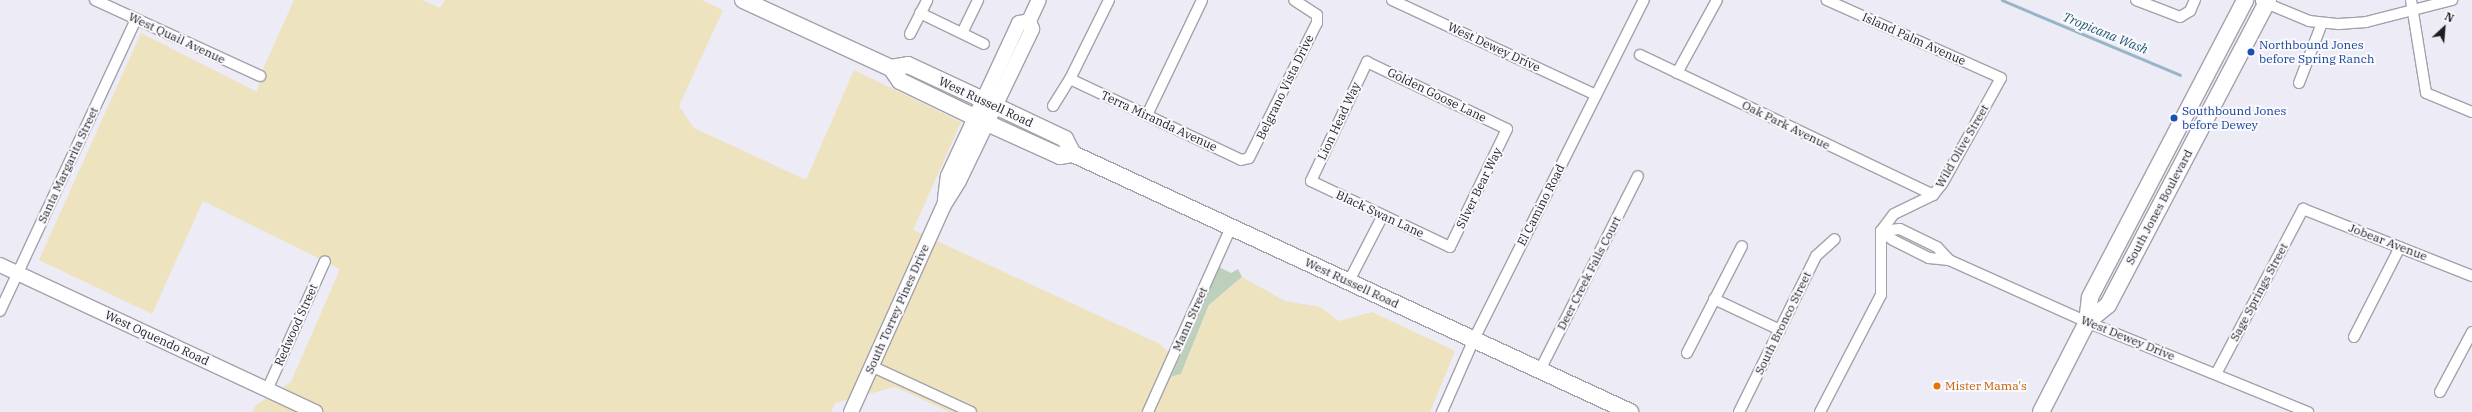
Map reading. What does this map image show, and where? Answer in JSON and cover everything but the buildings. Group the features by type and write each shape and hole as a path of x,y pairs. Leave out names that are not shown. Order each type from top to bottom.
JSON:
{"main road":[{"name":"West Russell Road","path":"743,0 891,68 900,81 981,120 1060,156 1074,154 1630,412"},
{"name":"South Jones Boulevard","path":"2041,412 2087,322 2090,297 2245,0"},
{"name":"South Jones Boulevard","path":"2087,322 2108,305 2171,185 2264,1"},
{"name":"West Russell Road","path":"891,68 908,65 989,103 1065,139 1074,154"},
{"path":"2171,185 2169,169 2178,129"}],"street":[{"name":"West Quail Avenue","path":"95,0 260,76"},
{"path":"910,34 927,0"},
{"path":"962,33 978,0"},
{"name":"South Torrey Pines Drive","path":"851,412 944,205 948,176 1032,29 1029,21 1039,0"},
{"path":"1053,106 1070,79 1109,0"},
{"path":"1147,115 1202,0"},
{"name":"Belgrano Vista Drive","path":"1249,158 1317,23 1317,15 1294,0"},
{"name":"West Dewey Drive","path":"1392,0 1596,95"},
{"name":"El Camino Road","path":"1442,412 1474,339 1644,0"},
{"path":"1678,73 1717,0"},
{"name":"Island Palm Avenue","path":"1827,0 2002,78"},
{"path":"2136,0 2180,17 2190,11 2196,0"},
{"path":"2264,1 2322,23 2366,22 2412,5 2452,0"},
{"path":"2412,5 2426,93 2472,112"},
{"path":"920,13 984,44"},
{"name":"Santa Margarita Street","path":"0,311 136,19"},
{"path":"2299,84 2322,23"},
{"name":"Oak Park Avenue","path":"1640,55 1932,195"},
{"name":"Golden Goose Lane","path":"1367,62 1507,129"},
{"name":"Lion Head Way","path":"1311,181 1367,62"},
{"name":"Wild Olive Street","path":"1881,231 1894,214 1932,195 1942,184 2002,78"},
{"name":"Terra Miranda Avenue","path":"1070,79 1241,160 1249,158"},
{"name":"Silver Bear Way","path":"1450,247 1507,129"},
{"name":"Deer Creek Falls Court","path":"1540,370 1638,176"},
{"name":"Black Swan Lane","path":"1311,181 1450,247"},
{"name":"Jobear Avenue","path":"2303,209 2472,276"},
{"name":"Sage Springs Street","path":"2216,374 2303,209"},
{"path":"1349,282 1383,215"},
{"name":"Mann Street","path":"1148,412 1231,227"},
{"path":"1820,412 1881,295 1881,231"},
{"name":"West Dewey Drive","path":"1881,231 1893,240 1929,258 1949,260 2087,322 2308,412"},
{"name":"South Bronco Street","path":"1739,412 1816,256 1835,239"},
{"path":"1687,353 1742,246"},
{"path":"2354,336 2400,247"},
{"name":"Redwood Street","path":"267,390 325,261"},
{"name":"West Oquendo Road","path":"0,265 315,412"},
{"path":"1714,299 1780,330"},
{"path":"2440,392 2472,332"},
{"path":"871,366 971,412"}],"green space":[{"path":"1219,267 1231,273 1238,269 1242,277 1209,305 1181,374 1171,377"}],"sand":[{"path":"294,0 422,0 440,8 445,0 702,0 723,10 679,106 694,128 806,180 854,70 961,122 913,230 1160,344 1168,352 1171,377 1181,374 1209,305 1242,277 1285,301 1320,307 1339,321 1372,312 1455,351 1430,412 950,412 895,387 835,403 831,412 252,412 256,405 291,382 340,269 203,201 152,314 39,260 141,33 257,92 263,69"}],"waterway":[{"name":"Tropicana Wash","path":"2002,0 2180,75"}],"place":[{"name":"Northbound Jones before Spring Ranch","path":"2251,52"},
{"name":"Southbound Jones before Dewey","path":"2174,118"},
{"name":"Mister Mama's","path":"1937,386"}]}
